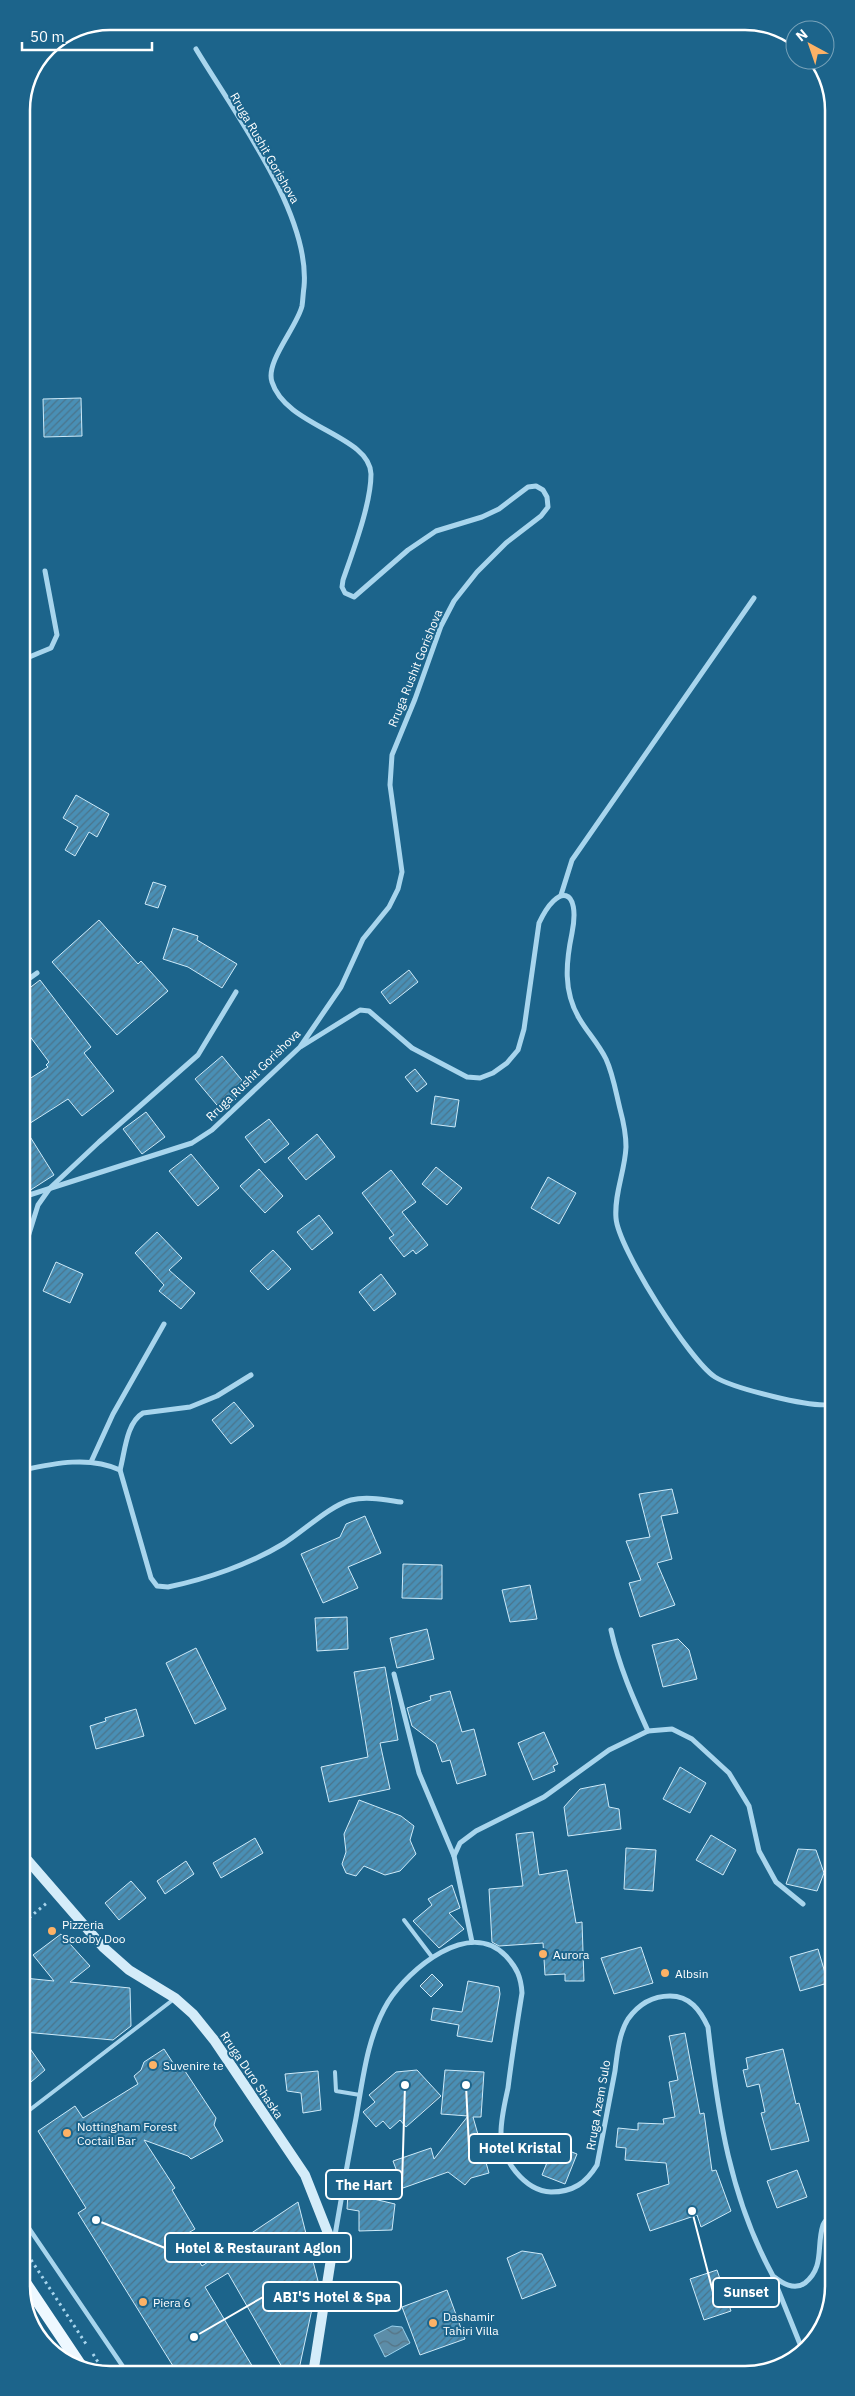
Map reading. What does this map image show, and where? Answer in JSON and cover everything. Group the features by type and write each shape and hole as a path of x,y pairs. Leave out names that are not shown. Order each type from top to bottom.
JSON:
{"main road":[{"name":"Rruga Duro Shaska","path":"30,1863 102,1947 129,1970 176,1998 193,2014 214,2040 305,2175 333,2246"},
{"path":"314,2366 333,2246"},
{"path":"31,2292 76,2358"}],"street":[{"name":"Rruga Rushit Gorishova","path":"30,1195 192,1143 212,1130 300,1047 341,987 363,939 389,907 398,889 402,872 390,785 392,755 415,699 440,626 454,601 477,572 506,543 541,516 548,507 548,497 543,490 536,486 528,487 499,509 482,517 436,531 408,550 354,597 345,593 342,587 343,580 359,526 371,472 361,453 335,434 305,420 276,393 271,380 273,365 302,307 304,284 302,257 296,228 285,199 196,49"},
{"path":"30,657 50,648 57,635 45,571"},
{"path":"300,1047 360,1010 369,1011 412,1048 467,1077 480,1078 493,1073 507,1063 518,1050 524,1029 539,923 546,908 561,895 572,860 754,598"},
{"path":"561,895 567,895 573,900 575,909 566,970 567,985 578,1017 597,1043 607,1061 621,1112 626,1146 616,1219 635,1264 698,1362 716,1378 799,1402 825,1404"},
{"path":"30,978 37,973"},
{"path":"30,1231 38,1205 50,1188 198,1055 236,992"},
{"path":"91,1462 112,1414 164,1324"},
{"path":"251,1375 217,1396 190,1407 143,1413 136,1417 131,1425 120,1470 151,1578 157,1586 168,1587 184,1584 251,1560 283,1544 351,1500 367,1498 401,1502"},
{"path":"30,1468 49,1464 91,1462 110,1465 120,1470"},
{"path":"611,1630 618,1660 648,1731"},
{"path":"333,2246 367,2056 389,2002 411,1976 432,1957 453,1947 472,1942 454,1856 419,1773 394,1674"},
{"path":"454,1856 460,1843 476,1831 544,1797 609,1750 648,1731 672,1729 692,1739 730,1773 749,1806 760,1851 776,1882 803,1904"},
{"name":"Rruga Azem Sulo","path":"472,1942 490,1945 502,1952 513,1964 521,1978 522,1993 500,2135 511,2164 520,2177 531,2186 547,2192 563,2192 581,2185 590,2177 597,2165 619,2045 627,2021 637,2009 649,2000 664,1996 679,1996 691,2003 702,2014 708,2027 723,2140 731,2174 800,2344"},
{"path":"773,2276 786,2286 801,2286 813,2276 820,2259 825,2222"},
{"path":"30,2231 123,2366"}],"lane":[{"path":"404,1920 432,1957"},
{"path":"30,2110 176,1998"},
{"path":"335,2072 336,2091 360,2095"}],"path":[{"path":"30,1917 57,1894"},
{"path":"30,2258 100,2365"}],"water":[{"path":"392,2326 402,2327 410,2343 385,2357 374,2335"}],"building":[{"path":"81,398 82,436 44,437 43,399"},
{"path":"76,795 109,814 97,837 89,832 75,856 65,850 78,827 63,818"},
{"path":"153,882 166,886 158,908 145,904"},
{"path":"99,920 138,964 141,961 168,991 117,1035 52,962"},
{"path":"173,928 198,936 197,940 237,964 222,988 188,967 163,959"},
{"path":"409,970 418,982 390,1004 381,992"},
{"path":"40,980 91,1047 84,1053 114,1091 82,1116 68,1099 30,1123 30,1079 48,1067 46,1065 49,1062 30,1036 30,988"},
{"path":"222,1056 245,1084 232,1095 236,1099 222,1111 195,1079"},
{"path":"415,1069 427,1084 417,1092 405,1077"},
{"path":"435,1096 459,1100 455,1127 431,1124"},
{"path":"146,1112 165,1137 142,1154 123,1129"},
{"path":"269,1119 289,1144 265,1163 245,1137"},
{"path":"317,1134 335,1157 306,1180 288,1158"},
{"path":"30,1137 54,1175 30,1190"},
{"path":"191,1154 219,1188 198,1206 169,1171"},
{"path":"436,1167 462,1188 447,1205 422,1184"},
{"path":"259,1169 283,1196 265,1213 240,1186"},
{"path":"391,1170 416,1202 402,1212 428,1245 416,1254 413,1250 404,1257 389,1238 394,1235 362,1193"},
{"path":"548,1177 576,1193 559,1224 531,1208"},
{"path":"319,1215 333,1233 312,1250 297,1232"},
{"path":"157,1232 182,1258 169,1270 195,1293 181,1309 159,1291 164,1285 135,1253"},
{"path":"273,1250 291,1269 268,1290 250,1271"},
{"path":"56,1262 83,1274 70,1303 43,1291"},
{"path":"381,1274 396,1294 374,1311 359,1292"},
{"path":"234,1402 254,1426 231,1444 212,1420"},
{"path":"672,1489 678,1513 661,1516 672,1559 657,1563 675,1605 640,1617 629,1583 641,1580 626,1541 650,1537 639,1494"},
{"path":"365,1516 381,1553 348,1567 358,1588 323,1603 301,1554 340,1537 346,1524"},
{"path":"403,1564 442,1565 442,1599 402,1598"},
{"path":"530,1585 537,1619 510,1622 502,1590"},
{"path":"347,1617 348,1649 317,1651 315,1618"},
{"path":"427,1629 434,1659 397,1668 390,1638"},
{"path":"678,1639 689,1650 697,1679 663,1687 652,1645"},
{"path":"196,1648 226,1709 195,1724 166,1663"},
{"path":"385,1667 398,1740 380,1743 390,1789 329,1802 321,1767 368,1757 354,1672"},
{"path":"450,1691 462,1732 474,1729 486,1775 457,1784 450,1760 442,1762 436,1744 412,1726 407,1708 431,1700 430,1696"},
{"path":"136,1709 144,1736 96,1749 90,1726 106,1721 105,1718"},
{"path":"544,1732 558,1764 553,1766 555,1771 533,1780 518,1743"},
{"path":"680,1767 706,1783 690,1813 663,1799"},
{"path":"605,1784 609,1807 619,1809 621,1829 568,1836 564,1807 580,1789"},
{"path":"359,1800 401,1816 414,1826 410,1840 416,1854 400,1871 385,1875 364,1866 356,1876 346,1873 342,1864 346,1852 344,1834"},
{"path":"533,1832 539,1875 567,1870 576,1923 582,1922 584,1981 565,1981 565,1974 545,1975 543,1943 499,1946 492,1942 489,1889 523,1886 516,1834"},
{"path":"711,1835 736,1850 723,1875 696,1860"},
{"path":"255,1838 263,1853 221,1878 213,1863"},
{"path":"626,1848 656,1850 653,1891 624,1889"},
{"path":"798,1849 816,1850 824,1873 817,1891 786,1884"},
{"path":"186,1861 194,1874 165,1894 157,1881"},
{"path":"131,1881 146,1898 119,1920 105,1903"},
{"path":"452,1885 460,1908 449,1913 464,1929 439,1948 413,1921 432,1905 428,1899"},
{"path":"61,1934 90,1966 70,1982 130,1988 131,2026 113,2040 30,2033 30,1979 54,1981 33,1955"},
{"path":"641,1947 653,1983 614,1994 601,1958"},
{"path":"818,1949 825,1973 825,1984 800,1991 790,1957"},
{"path":"432,1974 443,1985 431,1997 420,1986"},
{"path":"468,1981 499,1987 500,1994 492,2042 457,2036 459,2025 431,2020 433,2008 462,2012"},
{"path":"685,2033 700,2114 704,2113 712,2171 716,2170 731,2211 701,2227 697,2215 650,2231 637,2194 669,2184 666,2163 625,2160 626,2148 616,2147 618,2128 638,2130 638,2123 664,2124 663,2119 675,2117 669,2082 678,2080 669,2036"},
{"path":"30,2049 45,2070 30,2083"},
{"path":"164,2049 175,2066 183,2068 216,2118 214,2125 223,2141 191,2159 188,2156 144,2140 175,2188 172,2190 195,2229 183,2236 202,2266 298,2202 318,2281 300,2366 281,2366 228,2273 205,2287 252,2366 173,2366 78,2213 86,2208 38,2131 75,2106 83,2118 138,2084 134,2076 141,2070 144,2062"},
{"path":"783,2049 796,2104 799,2103 809,2141 771,2150 761,2113 765,2112 759,2084 747,2087 743,2070 748,2069 746,2058"},
{"path":"417,2070 441,2096 406,2127 400,2120 390,2129 383,2121 376,2127 363,2112 375,2102 369,2095 396,2072"},
{"path":"445,2070 484,2072 481,2117 473,2117 489,2173 471,2178 465,2185 448,2172 403,2188 393,2161 431,2148 434,2159 468,2116 441,2114"},
{"path":"318,2071 321,2110 303,2113 301,2093 287,2091 285,2074"},
{"path":"554,2145 577,2154 565,2184 542,2175"},
{"path":"797,2170 807,2197 777,2208 767,2181"},
{"path":"348,2193 395,2204 392,2230 359,2231 359,2211 347,2209"},
{"path":"522,2251 542,2254 556,2286 522,2299 507,2258"},
{"path":"717,2270 731,2311 704,2320 690,2279"},
{"name":"Dashamir Tahiri Villa","path":"447,2290 465,2339 420,2355 402,2307"}],"place":[{"name":"Pizzeria Scooby Doo","path":"52,1931"},
{"name":"Aurora","path":"543,1954"},
{"name":"Albsin","path":"665,1973"},
{"name":"Suvenire te","path":"153,2065"},
{"name":"The Hart","path":"405,2085"},
{"name":"Hotel Kristal","path":"466,2085"},
{"name":"Nottingham Forest Coctail Bar","path":"67,2133"},
{"name":"Sunset","path":"692,2211"},
{"name":"Hotel & Restaurant Aglon","path":"96,2220"},
{"name":"Piera 6","path":"143,2302"},
{"name":"Dashamir Tahiri Villa","path":"433,2323"},
{"name":"ABI'S Hotel & Spa","path":"194,2337"}]}
